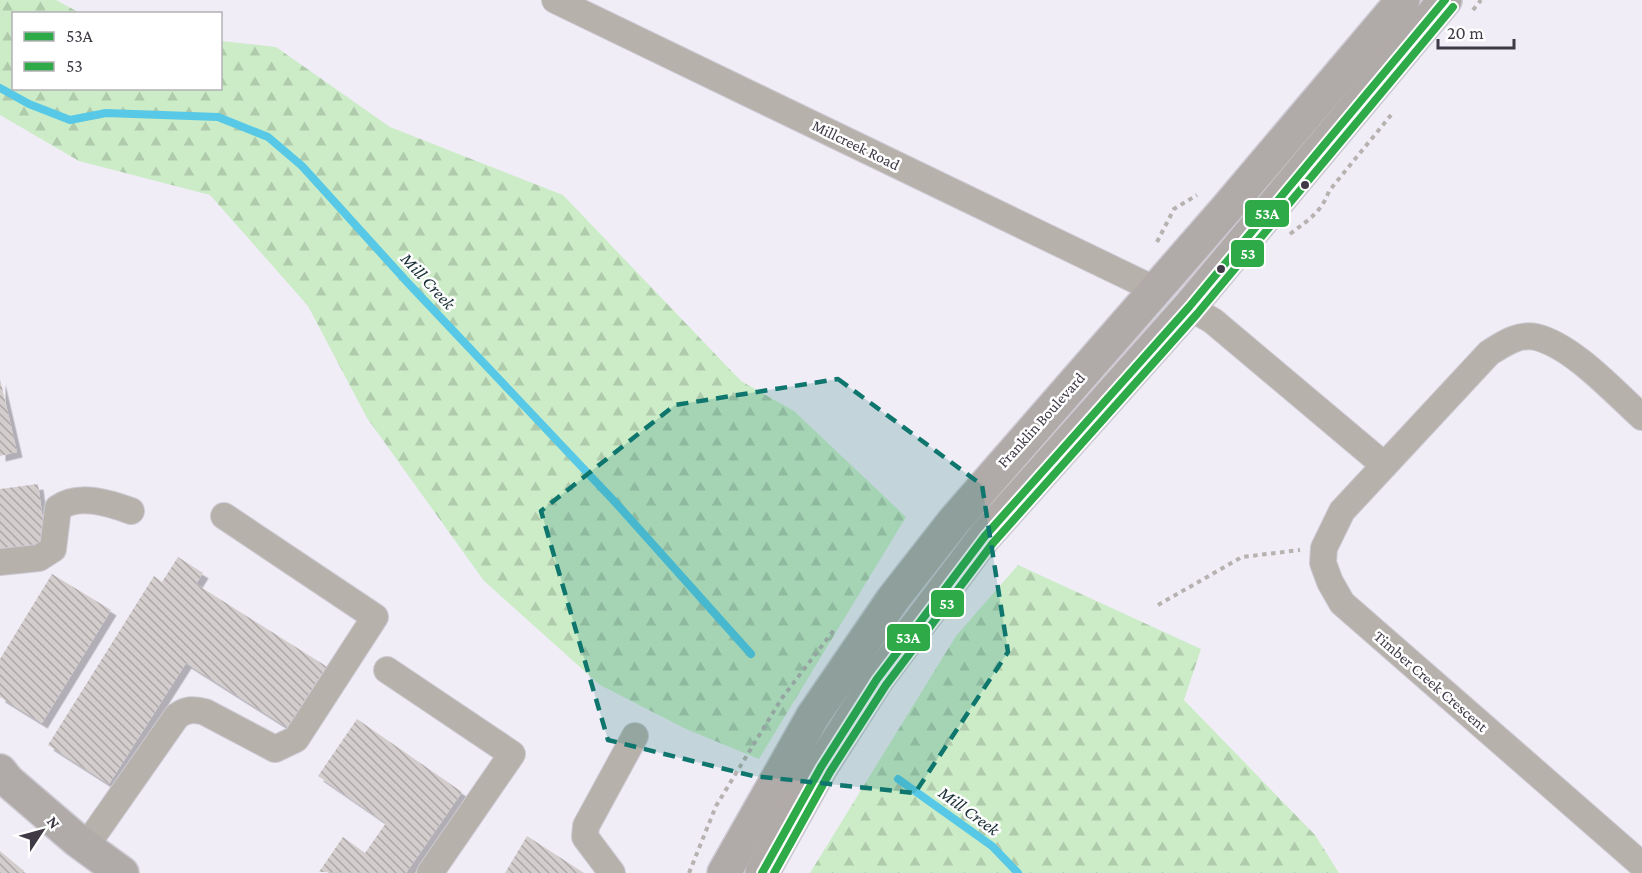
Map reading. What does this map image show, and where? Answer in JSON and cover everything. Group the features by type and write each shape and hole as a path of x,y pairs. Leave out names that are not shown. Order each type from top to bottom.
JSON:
{"main road":[{"name":"Franklin Boulevard","path":"724,873 813,716 893,599 954,521 1033,428 1156,290 1402,0"},
{"name":"Franklin Boulevard","path":"762,873 821,767 877,679 920,620 992,528 1189,307 1445,0"},
{"path":"0,771 8,781 122,873"}],"street":[{"name":"Millcreek Road","path":"555,0 1156,290"},
{"path":"1189,307 1213,321 1384,465"},
{"path":"1324,548 1342,511 1489,353 1510,340 1534,337 1558,346 1642,417"},
{"path":"0,562 39,558 53,549 58,508 69,500 110,503 131,511"},
{"path":"86,846 177,716 185,711 195,709 205,712 275,749 296,739 375,617 224,516"},
{"name":"Timber Creek Crescent","path":"1324,548 1323,563 1330,582 1342,603 1642,866"},
{"path":"387,670 512,754 430,873"},
{"path":"612,873 585,837 586,826 635,736"}],"path":[{"path":"1158,605 1242,557 1324,548"}],"highlighted area":[{"path":"838,379 982,485 1008,652 915,793 753,776 608,740 541,511 675,405"}],"green space":[{"path":"0,0 56,0 78,12 12,12 12,90 222,90 222,41 276,47 390,127 563,195 741,381 794,411 906,517 759,759 686,729 600,685 484,581 367,418 308,306 210,195 79,161 0,115"},
{"path":"1018,565 1201,649 1184,700 1315,835 1339,873 810,873 956,636"}],"building":[{"path":"0,379 17,452 0,456"},
{"path":"38,484 46,543 0,550 0,489"},
{"path":"178,557 203,573 196,584 329,668 290,729 186,663 109,784 48,745 154,576 162,582"},
{"path":"52,574 111,610 42,723 0,697 0,659"},
{"path":"357,719 462,792 406,873 319,872 343,837 365,853 386,823 318,776"},
{"path":"527,836 584,873 505,873"},
{"path":"0,851 24,871 22,873 0,873"}],"waterway":[{"name":"Mill Creek","path":"0,88 29,104 70,120 106,113 218,117 268,137 302,166 408,283 615,502 751,654"},
{"name":"Mill Creek","path":"898,779 992,846 1018,873"}],"transit line":[{"name":"53A","path":"762,873 821,767 877,679 985,536 1189,307 1445,0"},
{"name":"53","path":"774,873 830,772 886,685 993,543 1197,314 1453,7"}]}
